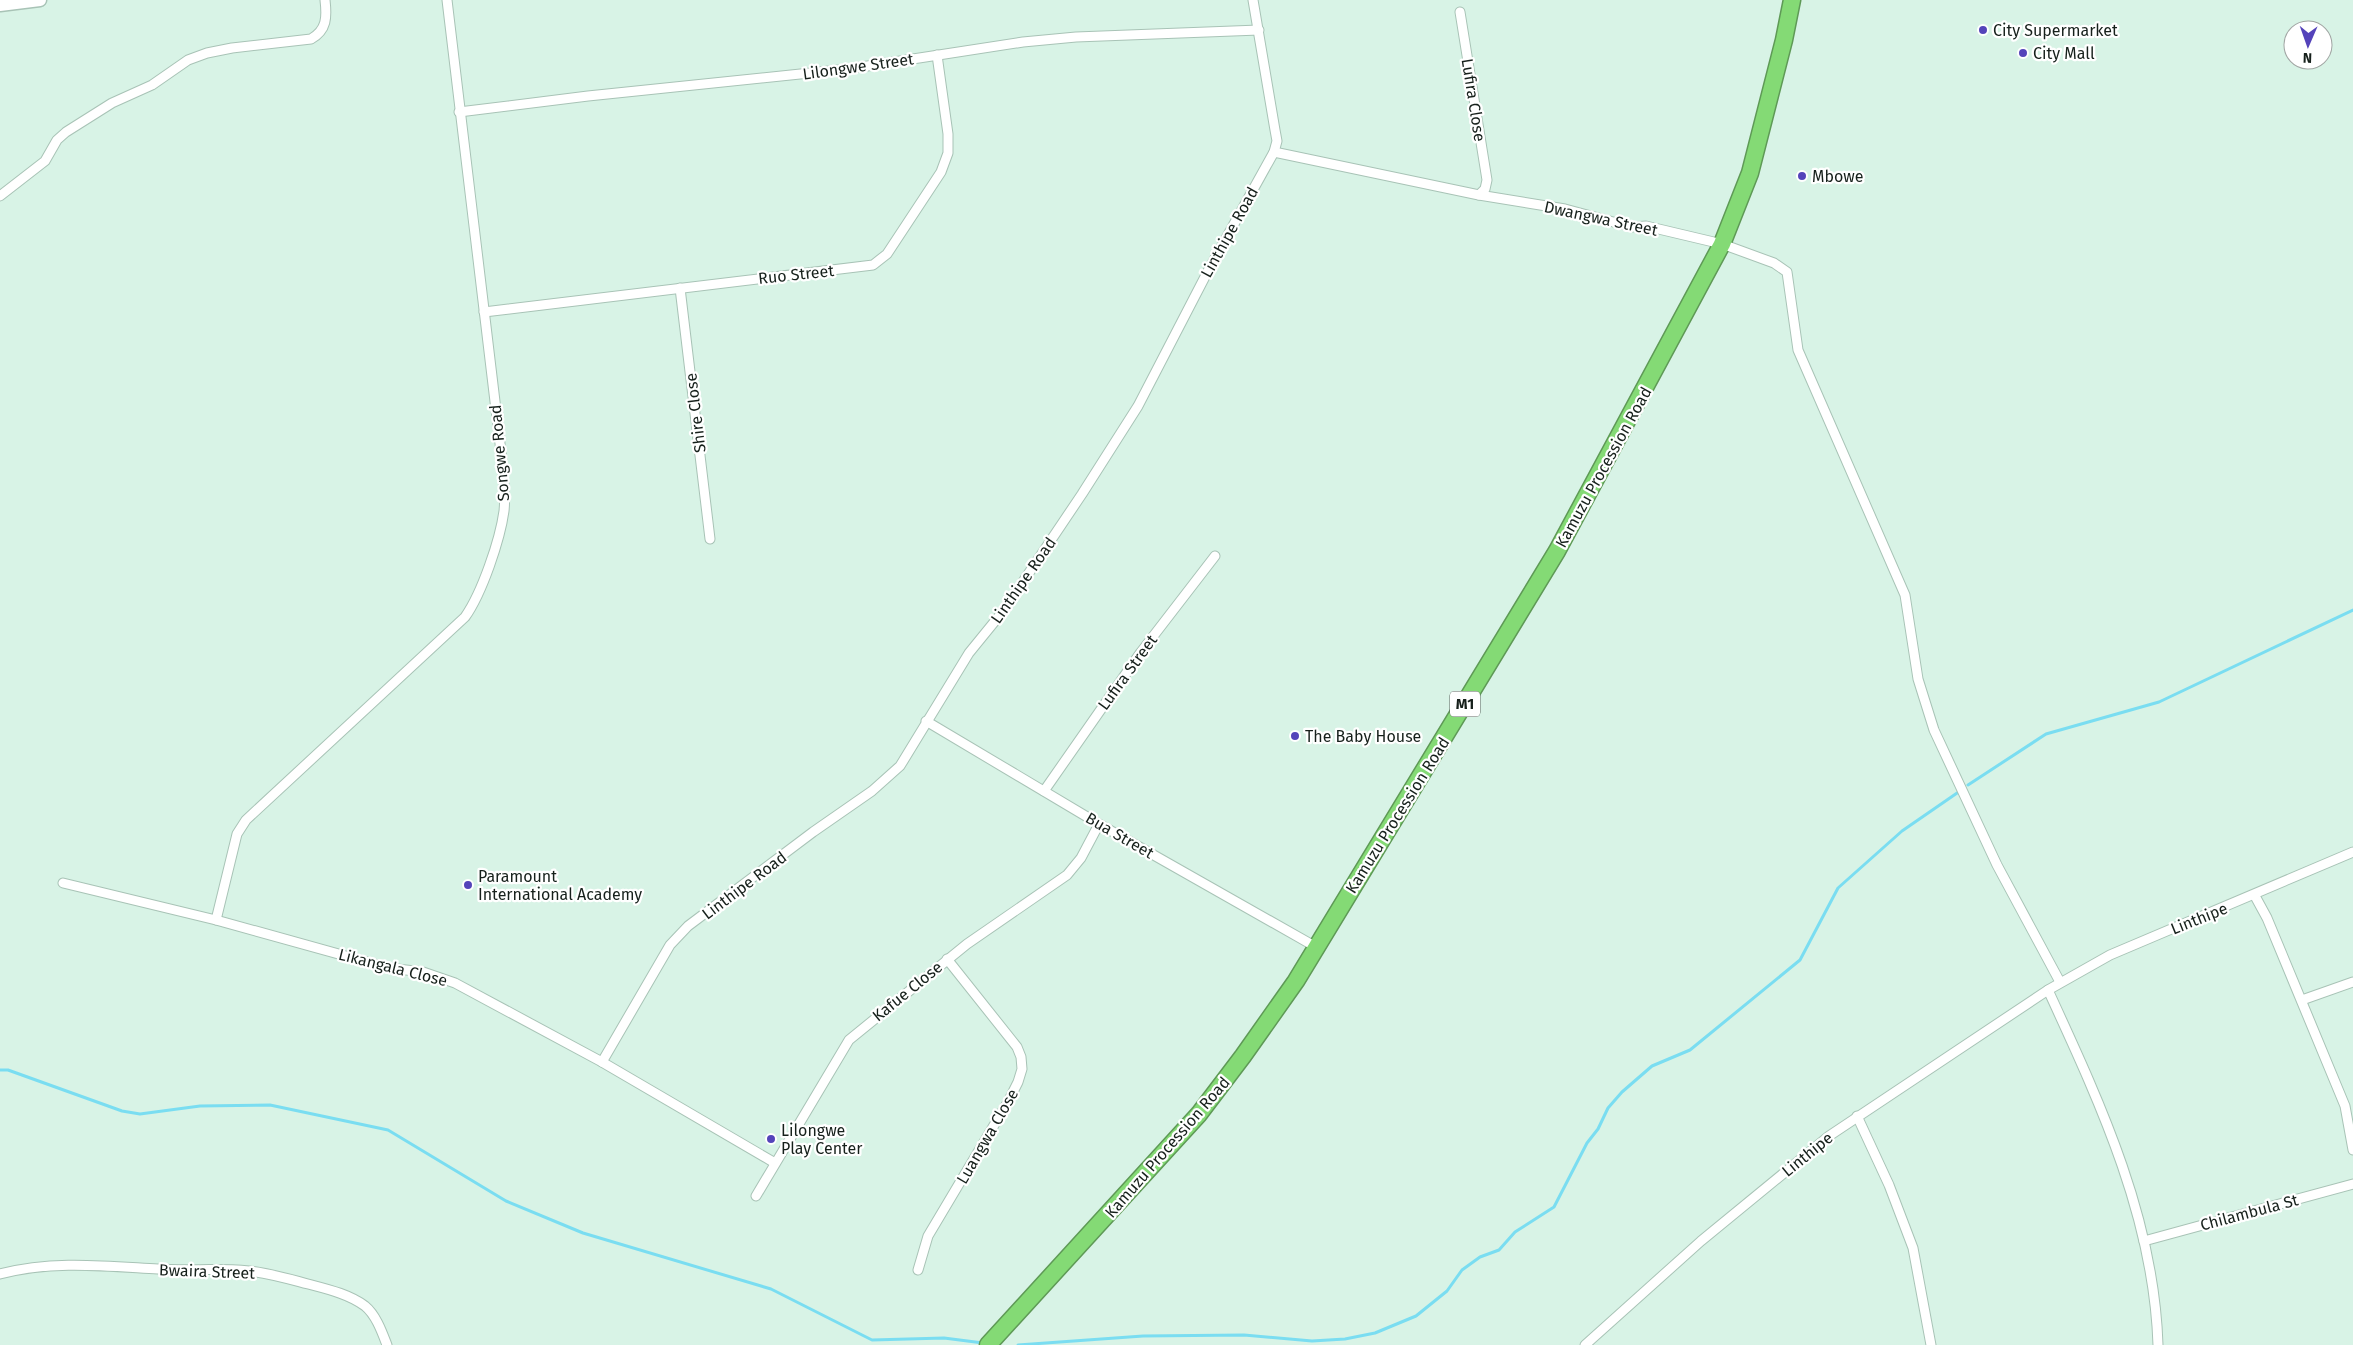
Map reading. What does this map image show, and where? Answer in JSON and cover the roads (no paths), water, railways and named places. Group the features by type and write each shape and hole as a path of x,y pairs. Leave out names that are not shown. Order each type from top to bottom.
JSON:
{"highway":[{"name":"Kamuzu Procession Road","path":"988,1345 1199,1114 1264,1027 1296,981 1557,551 1722,244 1750,173 1784,40 1792,0"}],"main road":[{"path":"0,5 40,0"}],"street":[{"path":"0,196 45,161 57,140 66,132 112,103 152,85 188,60 232,48 311,39 317,36 325,23 325,0"},
{"name":"Songwe Road","path":"216,920 237,834 246,820 456,626 468,612 478,595 504,510 502,460 447,0"},
{"name":"Linthipe Road","path":"602,1062 670,945 688,926 887,778 900,766 969,653 1004,610 1082,494 1138,406 1209,269 1274,152 1277,141 1254,0"},
{"name":"Lufira Close","path":"1460,12 1487,180 1482,192"},
{"name":"Lilongwe Street","path":"459,112 588,96 848,69 1076,36 1259,30"},
{"name":"Ruo Street","path":"484,312 861,267 873,265 882,260 941,172 948,153 948,134 937,55"},
{"name":"Dwangwa Street","path":"1274,152 1565,209 1632,227 1646,226 1722,244 1774,263 1787,272 1798,350 1905,595 1918,679 1934,730 1997,865 2060,982"},
{"name":"Shire Close","path":"680,288 710,539"},
{"name":"Lufira Street","path":"1044,791 1140,652 1214,556"},
{"name":"Bua Street","path":"926,721 1099,824 1316,947"},
{"name":"Kafue Close","path":"756,1196 849,1040 947,959 1067,875 1081,858 1099,824"},
{"name":"Linthipe","path":"1585,1345 1701,1241 1829,1136 2060,982 2118,951 2255,896 2353,852"},
{"name":"Likangala Close","path":"63,883 216,920 389,968 423,972 455,983 602,1062 775,1163"},
{"path":"2255,896 2267,918 2349,1104 2353,1150"},
{"name":"Luangwa Close","path":"918,1270 928,1236 1010,1100 1022,1069 1021,1058 1016,1047 947,959"},
{"path":"2302,1000 2353,982"},
{"path":"2048,990 2110,1127 2144,1240 2157,1307 2158,1345"},
{"path":"1857,1116 1889,1185 1914,1248 1931,1345"},
{"name":"Chilambula St","path":"2144,1240 2353,1184"},
{"name":"Bwaira Street","path":"0,1274 57,1264 229,1270 268,1274 321,1287 358,1302 367,1308 379,1325 387,1345"}],"waterway":[{"path":"1968,785 2046,734 2159,702 2353,610"},
{"path":"1018,1345 1143,1336 1244,1335 1312,1341 1345,1339 1375,1333 1416,1316 1447,1291 1462,1270 1480,1257 1499,1250 1515,1232 1554,1207 1587,1143 1598,1129 1608,1108 1622,1092 1652,1066 1690,1050 1800,960 1838,888 1902,831 1960,791"},
{"path":"0,1070 8,1070 122,1111 140,1114 200,1106 270,1105 388,1130 506,1201 583,1233 771,1289 872,1340 944,1338 983,1343"}],"place":[{"name":"City Supermarket","path":"1983,30"},
{"name":"City Mall","path":"2023,53"},
{"name":"Mbowe","path":"1802,176"},
{"name":"The Baby House","path":"1295,736"},
{"name":"Paramount International Academy","path":"468,885"},
{"name":"Lilongwe Play Center","path":"771,1139"}]}
